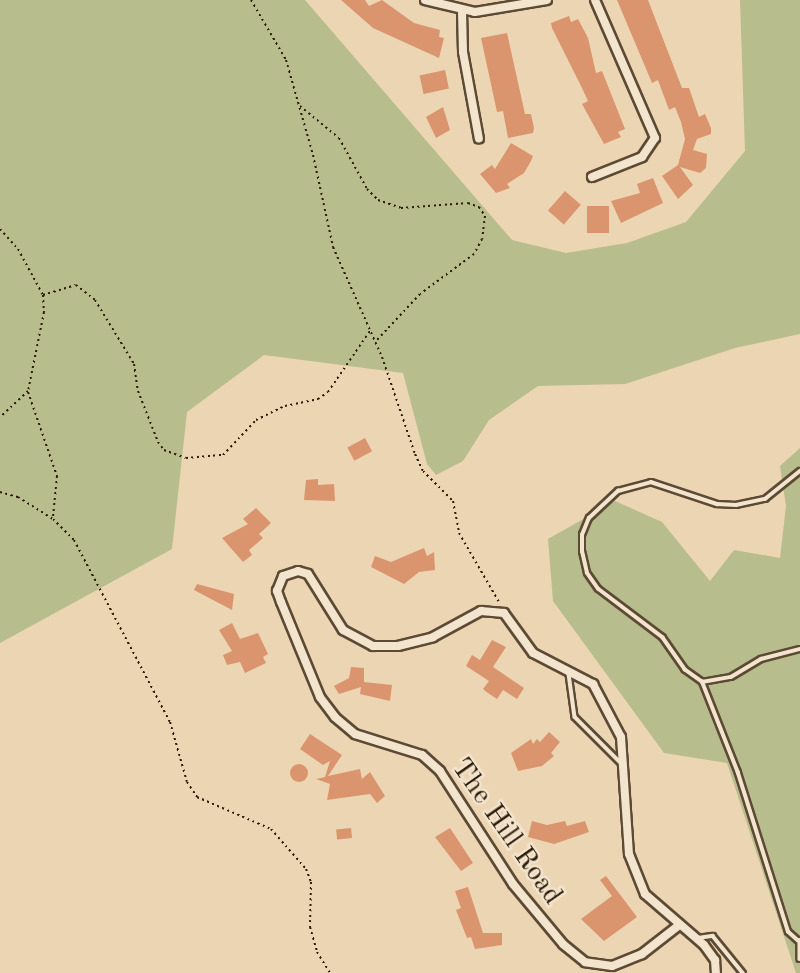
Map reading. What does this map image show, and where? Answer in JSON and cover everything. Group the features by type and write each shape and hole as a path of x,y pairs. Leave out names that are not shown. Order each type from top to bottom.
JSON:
{"street":[{"path":"425,0 462,11 487,12 547,0"},
{"path":"592,177 642,158 654,138 595,0"},
{"path":"462,11 463,52 479,139"},
{"name":"The Hill Road","path":"504,613 481,611 433,637 382,648 365,644 343,630 308,574 288,573 277,591 320,697 335,717 355,734 422,755 440,771 542,925 585,961 610,970 642,954 678,926"},
{"path":"504,613 534,653 593,684 621,737 629,854 645,894 678,926 698,938 715,960 716,973"}],"lane":[{"path":"800,471 765,499 736,505 717,504 652,482 618,491 589,518 582,535 587,573 598,589 663,638 685,670 702,682 738,773 788,932 799,941 800,959"},
{"path":"702,682 731,677 761,659 800,649"},
{"path":"569,673 575,717 623,766"},
{"path":"698,938 713,936 743,973"}],"path":[{"path":"251,0 275,36 301,108 339,138 367,189 378,200 401,208 468,203 479,207 485,216 482,239 474,254 420,294 376,342"},
{"path":"297,97 333,247 376,342 415,454 423,471 453,501 459,533 504,613"},
{"path":"0,229 18,249 43,295 28,391 57,476 53,519"},
{"path":"43,295 76,285 95,300 134,364 138,391 158,442 164,450 186,458 223,455 256,420 285,406 318,399 328,392 370,330"},
{"path":"0,417 28,391"},
{"path":"0,492 53,519 81,551 138,657 180,746 183,769 197,797 271,829 306,869 311,882 310,928 317,952 330,973"}],"green space":[{"path":"0,0 305,0 512,240 566,253 627,243 686,222 745,151 740,0 800,0 800,334 735,348 625,384 538,386 489,420 463,461 436,475 427,464 403,373 264,355 187,412 172,549 0,643"},
{"path":"800,448 800,973 796,973 727,763 664,753 553,601 548,539 615,501 662,522 710,581 734,550 780,558 786,506 780,466"}],"building":[{"path":"341,0 365,0 369,6 382,0 414,23 440,30 439,37 444,38 439,58 373,28"},
{"path":"617,0 648,0 682,88 689,88 699,117 705,114 711,128 711,134 697,139 693,150 707,154 706,168 700,173 680,167 693,185 678,199 662,176 678,165 685,139 681,122 675,107 669,110 658,80 652,83"},
{"path":"569,16 571,22 578,19 588,38 596,73 602,71 625,129 618,132 621,137 604,144 582,104 588,101 552,28 551,23"},
{"path":"507,33 525,114 531,114 534,128 533,133 508,138 503,111 497,112 481,38"},
{"path":"445,70 449,89 424,94 420,75"},
{"path":"443,107 450,130 436,138 426,117"},
{"path":"511,143 533,156 524,173 507,184 510,188 496,193 480,174 492,165 495,169"},
{"path":"653,178 663,203 621,223 611,201 640,193 637,184"},
{"path":"565,191 581,205 564,224 548,211"},
{"path":"587,206 609,206 609,233 587,233"},
{"path":"365,438 372,451 354,461 347,447"},
{"path":"318,479 318,485 334,484 335,501 304,500 306,480"},
{"path":"256,508 271,523 259,534 263,538 249,550 252,555 243,562 222,538 248,524 243,519"},
{"path":"424,548 427,556 434,552 435,570 419,572 404,584 371,567 375,556 391,562"},
{"path":"197,584 234,594 232,610 194,590"},
{"path":"232,623 240,639 258,633 268,654 263,657 266,663 245,673 240,662 227,665 223,655 232,651 219,630"},
{"path":"492,640 506,647 493,667 524,688 517,699 503,690 497,699 483,689 489,681 466,666 472,655 480,660"},
{"path":"351,667 364,668 364,682 392,685 390,701 360,694 361,687 339,694 334,686 349,678"},
{"path":"549,732 560,742 551,753 554,756 542,766 518,771 511,753 531,739 533,744 537,739 540,742"},
{"path":"310,734 342,755 328,776 360,769 362,779 370,772 385,796 377,803 370,794 327,800 330,784 316,779 325,777 330,761 323,765 300,749"},
{"path":"299,764 305,767 308,773 305,779 299,782 293,779 290,773 293,767"},
{"path":"532,821 547,825 565,821 567,826 585,821 589,832 554,844 528,837"},
{"path":"351,828 352,838 337,840 336,830"},
{"path":"450,828 473,863 461,871 435,837"},
{"path":"606,876 637,917 604,941 581,919 612,896 600,880"},
{"path":"468,887 483,933 502,933 502,945 475,949 471,937 467,938 456,910 461,908 455,891"}]}
